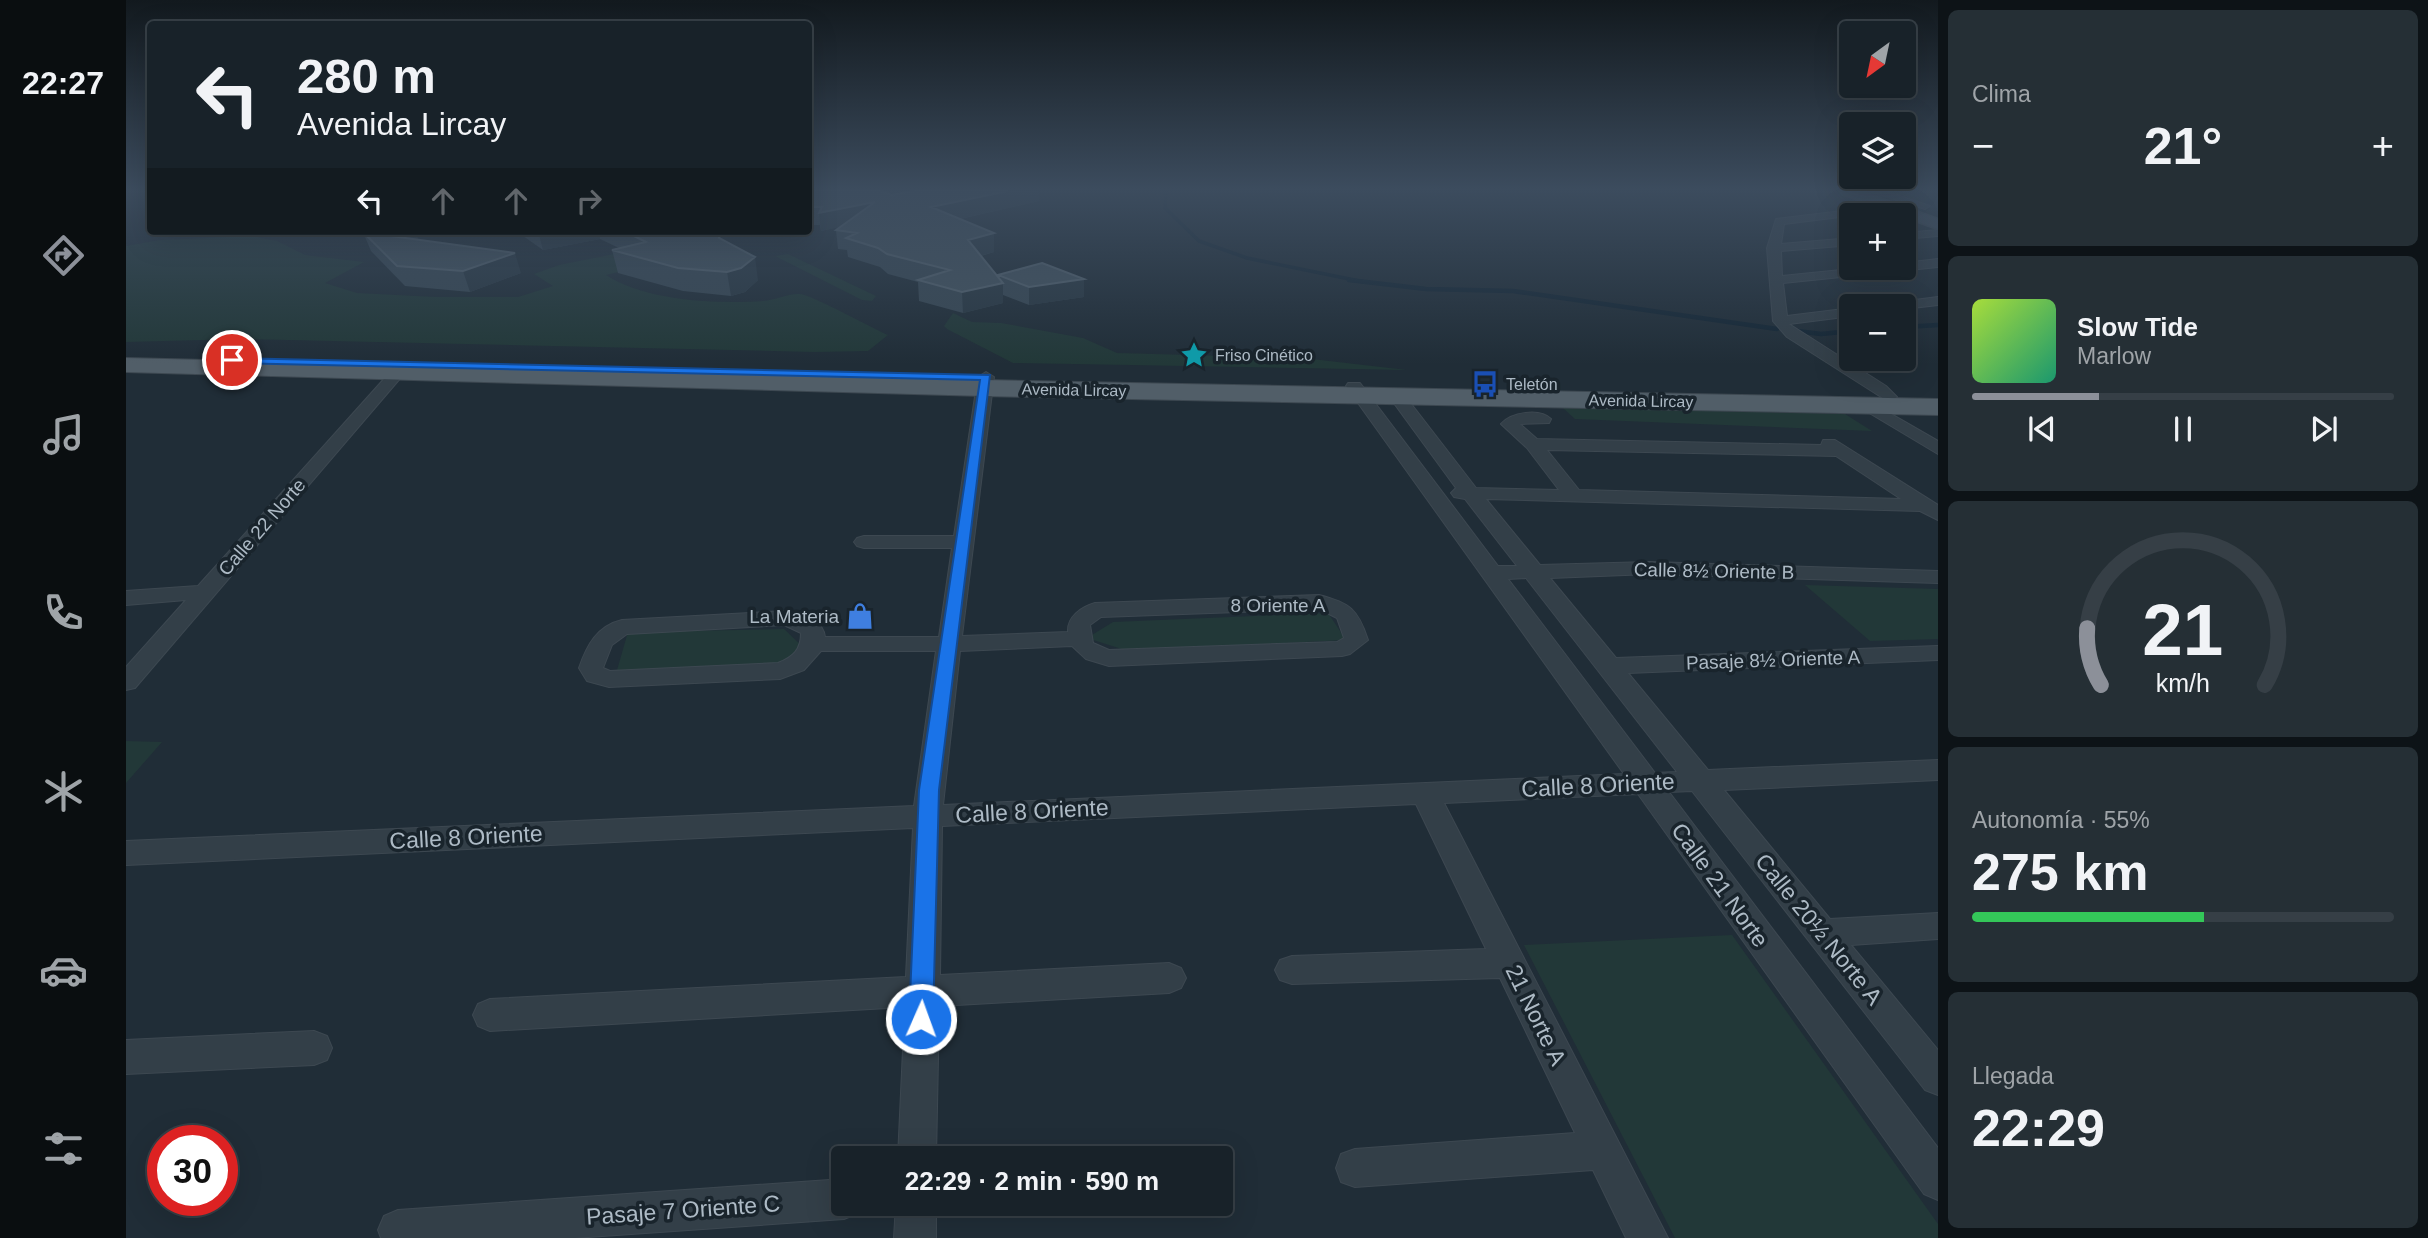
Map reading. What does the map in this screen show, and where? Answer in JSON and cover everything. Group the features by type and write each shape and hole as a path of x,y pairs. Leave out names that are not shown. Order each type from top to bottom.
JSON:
{"main road":[{"name":"Avenida Lircay","path":"126,358 985,383 1878,401 1938,407"},
{"name":"Avenida Lircay","path":"126,365 408,367"},
{"name":"Avenida Lircay","path":"1357,390 1396,395 1878,401 1938,398"}],"street":[{"path":"1773,249 1780,321 1792,334 1880,388 1878,401 1938,449"},
{"path":"1916,266 1938,263"},
{"path":"1777,280 1839,274"},
{"path":"1916,304 1938,301"},
{"path":"1780,321 1839,314"},
{"name":"Calle 22 Norte","path":"126,682 408,367"},
{"path":"917,1146 927,816 985,383"},
{"name":"Calle 21 Norte","path":"1357,390 1938,1180"},
{"path":"1396,395 1418,427 1700,781"},
{"path":"1543,419 1510,421 1510,426 1533,444 1573,495"},
{"path":"1382,427 1418,427"},
{"path":"1819,438 1931,509"},
{"path":"1533,444 1841,451"},
{"path":"1430,492 1931,509"},
{"path":"864,542 962,542"},
{"name":"Calle 8½ Oriente B","path":"1490,573 1650,568 1938,577"},
{"path":"126,598 205,592"},
{"name":"8 Oriente A","path":"1319,602 1337,606 1349,615 1356,640 1342,649 1109,658 1084,649 1079,639 1079,623 1094,610 1319,602"},
{"path":"785,618 802,622 813,631 813,644 801,662 780,671 609,678 596,676 591,668 600,642 608,634 622,627 785,618"},
{"path":"813,644 948,644 1079,639"},
{"name":"Pasaje 8½ Oriente A","path":"1608,666 1938,653"},
{"name":"Calle 8 Oriente","path":"126,853 1938,769"},
{"name":"Calle 20½ Norte A","path":"1700,781 1938,1078"},
{"name":"21 Norte A","path":"1425,793 1647,1238"},
{"path":"1822,933 1938,926"},
{"path":"1292,970 1510,963"},
{"path":"491,1015 1168,978"},
{"path":"126,1057 314,1048"},
{"path":"1355,1168 1603,1150"},
{"name":"Pasaje 7 Oriente C","path":"398,1230 831,1200"},
{"path":"915,1238 916,1216"}],"green space":[{"path":"126,249 293,249 305,255 364,262 325,283 357,293 518,297 553,286 534,274 559,265 640,249 660,249 648,265 606,275 641,290 682,299 744,302 800,294 888,335 868,351 814,352 242,339 126,342"},
{"path":"788,254 876,296 872,301 862,300 775,256"},
{"path":"953,313 972,322 1001,323 1083,338 1117,353 1303,358 1407,370 1013,363 947,329 944,326"},
{"path":"1563,408 1845,414 1872,431 1575,419"},
{"path":"1805,585 1938,589 1938,639 1870,641"},
{"path":"1328,613 1346,640 1128,651 1087,638 1113,622"},
{"path":"784,629 804,648 773,667 617,670 628,632"},
{"path":"126,741 162,742 126,783"},
{"path":"1732,935 1938,1224 1938,1238 1675,1238 1524,945"}],"building":[{"path":"380,249 484,249 515,253 463,271 397,266"},
{"path":"739,249 755,257 741,268 727,272 678,268 612,250"},
{"path":"879,249 975,249 1003,283 962,292 918,280 950,270 887,254"},
{"path":"1042,263 1084,279 1029,287 998,275"}],"waterway":[{"path":"1221,249 1247,258 1361,281"},
{"path":"1349,280 1361,281"},
{"path":"1361,281 1426,289 1513,291 1777,329"},
{"path":"1916,326 1938,325"},
{"path":"1797,331 1821,334 1839,332"}],"place":[{"name":"Friso Cinético","path":"1194,355"},
{"name":"Teletón","path":"1485,384"},
{"name":"La Materia","path":"860,616"}],"route":[{"path":"232,360 418,362 571,369 986,377 932,756 927,816 921,1019"}]}
